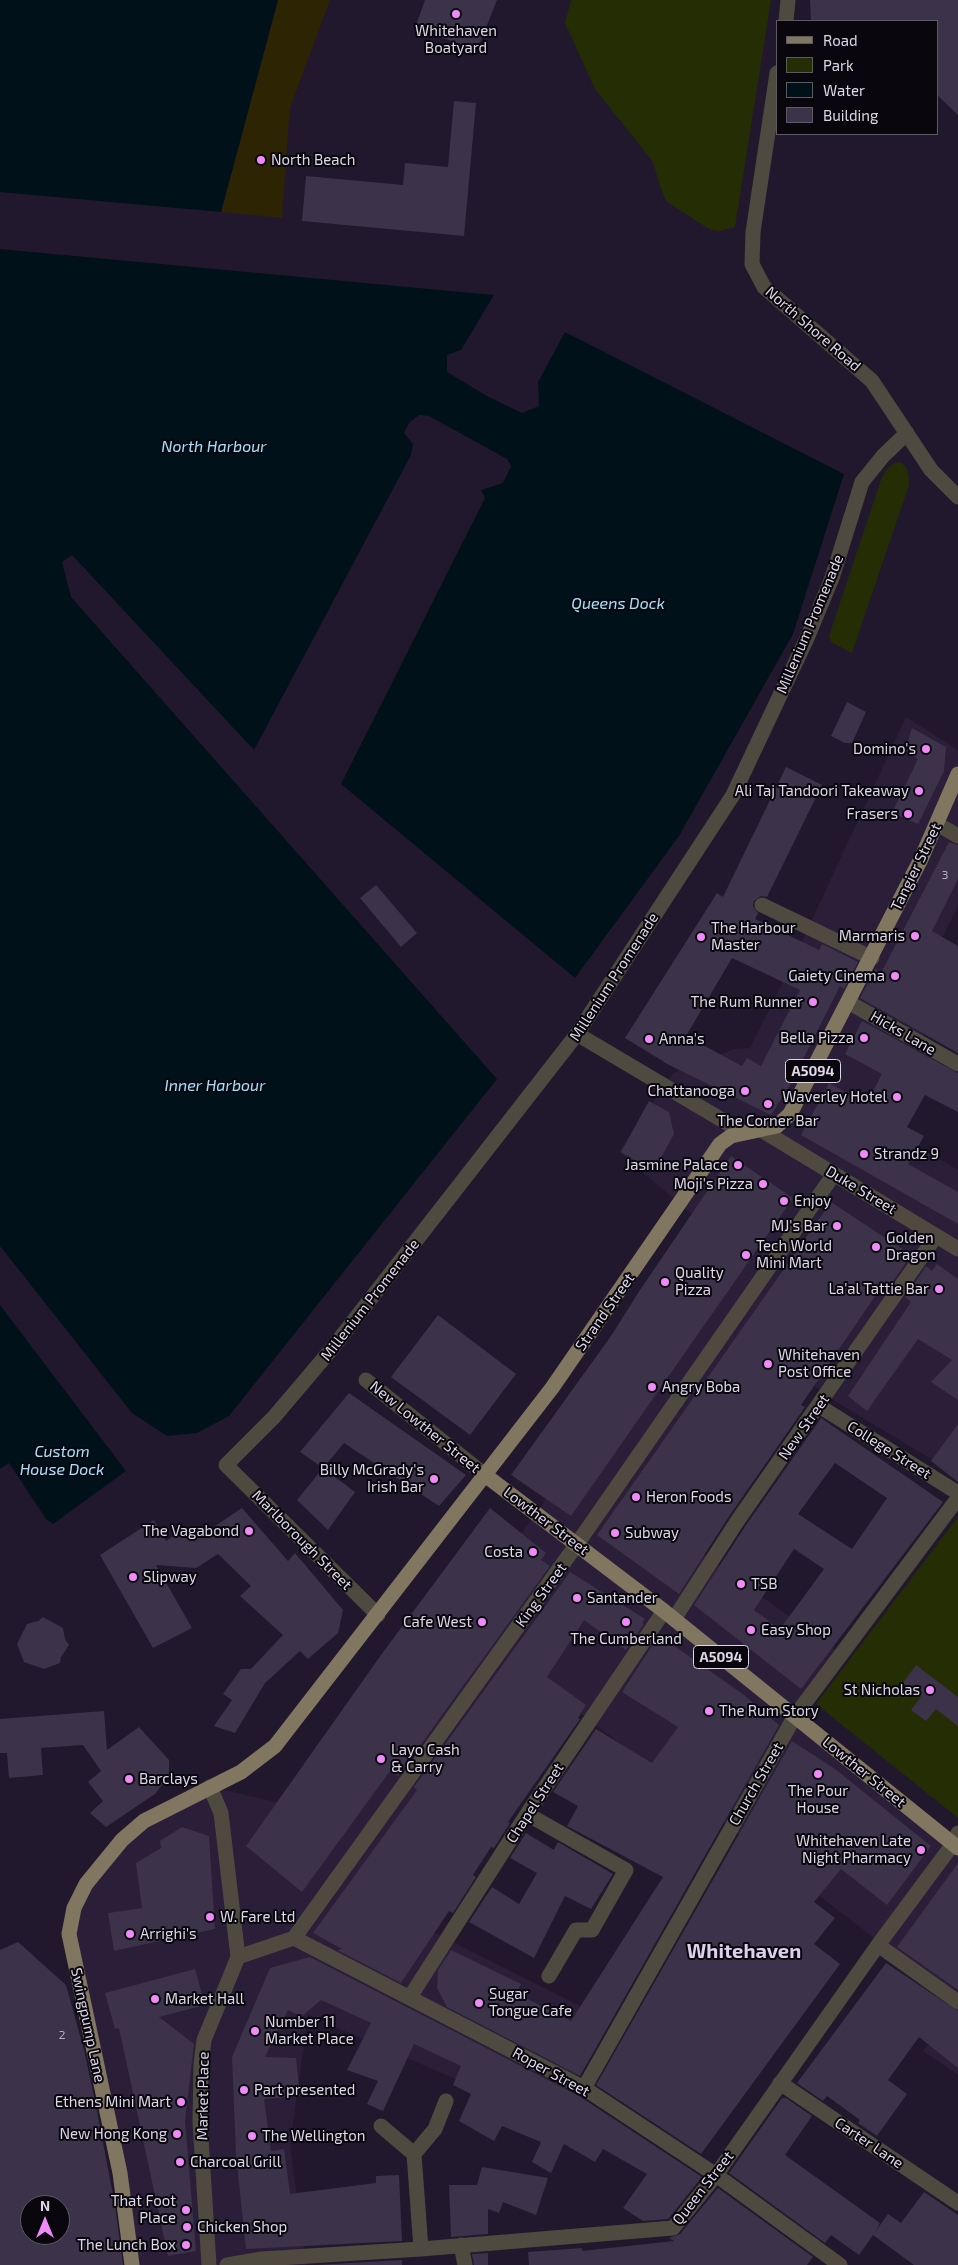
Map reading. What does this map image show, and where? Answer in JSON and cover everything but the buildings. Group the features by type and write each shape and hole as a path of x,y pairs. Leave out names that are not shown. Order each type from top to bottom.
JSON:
{"main road":[{"name":"Tangier Street","path":"872,958 937,824 958,774"},
{"name":"A5094","path":"744,1132 763,1131 778,1126 790,1114 872,958"},
{"name":"Strand Street","path":"69,1934 74,1908 86,1884 122,1840 144,1821 241,1772 275,1746 552,1388 720,1144 730,1136 744,1132"},
{"name":"Lowther Street","path":"485,1475 669,1615 956,1841"},
{"name":"Swingpump Lane","path":"69,1934 120,2173 132,2265"}],"street":[{"path":"786,20 788,0"},
{"name":"North Shore Road","path":"776,80 753,232 752,264 764,287 872,381 931,470 958,497"},
{"name":"Millenium Promenade","path":"226,1465 274,1417 330,1351 577,1034 734,795 832,578 862,482 882,456 907,433"},
{"path":"937,824 958,836"},
{"path":"762,905 872,958"},
{"name":"Hicks Lane","path":"848,1002 958,1064"},
{"path":"577,1034 744,1132"},
{"name":"Duke Street","path":"763,1131 958,1249"},
{"name":"King Street","path":"294,1938 577,1544 834,1174"},
{"name":"New Street","path":"669,1615 819,1406 936,1236"},
{"name":"New Lowther Street","path":"366,1380 485,1475"},
{"name":"College Street","path":"819,1406 958,1493"},
{"name":"Marlborough Street","path":"226,1465 378,1615"},
{"name":"Church Street","path":"584,2088 795,1716 958,1498"},
{"name":"Chapel Street","path":"410,1998 527,1814 669,1615"},
{"name":"Market Place","path":"209,2265 201,2132 201,2064 204,2040 238,1957 221,1813 210,1787"},
{"path":"527,1814 626,1870 592,1930 576,1930 549,1976"},
{"name":"Queen Street","path":"227,2265 262,2259 420,2249 673,2228 716,2175 878,1945 956,1841"},
{"path":"238,1957 294,1938"},
{"name":"Roper Street","path":"294,1938 584,2088 716,2175 840,2265"},
{"path":"878,1945 958,2002"},
{"name":"Carter Lane","path":"780,2083 958,2203"},
{"path":"420,2249 414,2154 435,2129 446,2101"},
{"path":"381,2126 414,2154"},
{"path":"461,2245 465,2265"}],"shaded area":[{"path":"906,717 958,750 958,907 937,946 958,965 880,1124 958,1170 958,1475 836,1402 789,1367 677,1535 841,1654 795,1716 958,1848 958,2002 546,1687 403,1917 610,2021 548,2119 308,2015 290,2145 306,2265 131,2265 69,1934 74,1908 122,1840 210,1787 316,1811 573,1463 721,1239 619,1152 673,1073 734,1049 750,1048 786,976"},
{"path":"958,2006 958,2075 923,2051"}],"green space":[{"path":"571,0 771,0 735,227 719,231 709,229 666,201 653,162 595,89 565,23"},
{"path":"899,462 907,468 909,485 852,653 831,642 829,636 881,480 890,466"},
{"path":"958,1517 958,1818 816,1704"}],"sand":[{"name":"North Beach","path":"278,0 330,0 290,108 282,218 221,212"}],"water":[{"path":"0,0 278,0 221,212 0,192"},
{"path":"0,249 494,295 461,350 447,355 447,372 487,396 522,413 539,406 538,382 565,332 844,474 793,634 679,836 575,978 341,784 485,498 481,490 503,483 511,466 507,459 429,416 419,415 409,423 404,433 413,444 411,455 254,750 72,555 62,562 71,597 497,1079 229,1416 197,1433 167,1436 132,1413 0,1246"},
{"name":"Custom House Dock","path":"0,1305 126,1471 53,1524 46,1519 9,1463 0,1469"}],"place":[{"name":"Whitehaven Boatyard","path":"456,14"},
{"name":"North Beach","path":"261,160"},
{"name":"Domino's","path":"926,749"},
{"name":"Ali Taj Tandoori Takeaway","path":"919,791"},
{"name":"Frasers","path":"908,814"},
{"name":"Marmaris","path":"915,936"},
{"name":"The Harbour Master","path":"701,937"},
{"name":"Gaiety Cinema","path":"895,976"},
{"name":"The Rum Runner","path":"813,1002"},
{"name":"Bella Pizza","path":"864,1038"},
{"name":"Anna's","path":"649,1039"},
{"name":"Chattanooga","path":"745,1091"},
{"name":"Waverley Hotel","path":"897,1097"},
{"name":"The Corner Bar","path":"768,1104"},
{"name":"Strandz 9","path":"864,1154"},
{"name":"Jasmine Palace","path":"738,1165"},
{"name":"Moji's Pizza","path":"763,1184"},
{"name":"Enjoy","path":"784,1201"},
{"name":"MJ's Bar","path":"837,1226"},
{"name":"Golden Dragon","path":"876,1247"},
{"name":"Tech World Mini Mart","path":"746,1255"},
{"name":"Quality Pizza","path":"665,1282"},
{"name":"La'al Tattie Bar","path":"939,1289"},
{"name":"Whitehaven Post Office","path":"768,1364"},
{"name":"Angry Boba","path":"652,1387"},
{"name":"Billy McGrady's Irish Bar","path":"434,1479"},
{"name":"Heron Foods","path":"636,1497"},
{"name":"The Vagabond","path":"249,1531"},
{"name":"Subway","path":"615,1533"},
{"name":"Costa","path":"533,1552"},
{"name":"Slipway","path":"133,1577"},
{"name":"TSB","path":"741,1584"},
{"name":"Santander","path":"577,1598"},
{"name":"Cafe West","path":"482,1622"},
{"name":"The Cumberland","path":"626,1622"},
{"name":"Easy Shop","path":"751,1630"},
{"name":"St Nicholas","path":"930,1690"},
{"name":"The Rum Story","path":"709,1711"},
{"name":"Layo Cash & Carry","path":"381,1759"},
{"name":"The Pour House","path":"818,1774"},
{"name":"Barclays","path":"129,1779"},
{"name":"Whitehaven Late Night Pharmacy","path":"921,1850"},
{"name":"W. Fare Ltd","path":"210,1917"},
{"name":"Arrighi's","path":"130,1934"},
{"name":"Market Hall","path":"155,1999"},
{"name":"Sugar Tongue Cafe","path":"479,2003"},
{"name":"Number 11 Market Place","path":"255,2031"},
{"name":"Part presented","path":"244,2090"},
{"name":"Ethens Mini Mart","path":"181,2102"},
{"name":"New Hong Kong","path":"177,2134"},
{"name":"The Wellington","path":"252,2136"},
{"name":"Charcoal Grill","path":"180,2162"},
{"name":"That Foot Place","path":"186,2210"},
{"name":"Chicken Shop","path":"187,2227"},
{"name":"The Lunch Box","path":"186,2245"}],"district":[{"name":"Whitehaven","path":"744,1951"}],"water label":[{"name":"North Harbour","path":"214,447"},
{"name":"Queens Dock","path":"618,604"},
{"name":"Inner Harbour","path":"215,1086"}]}
